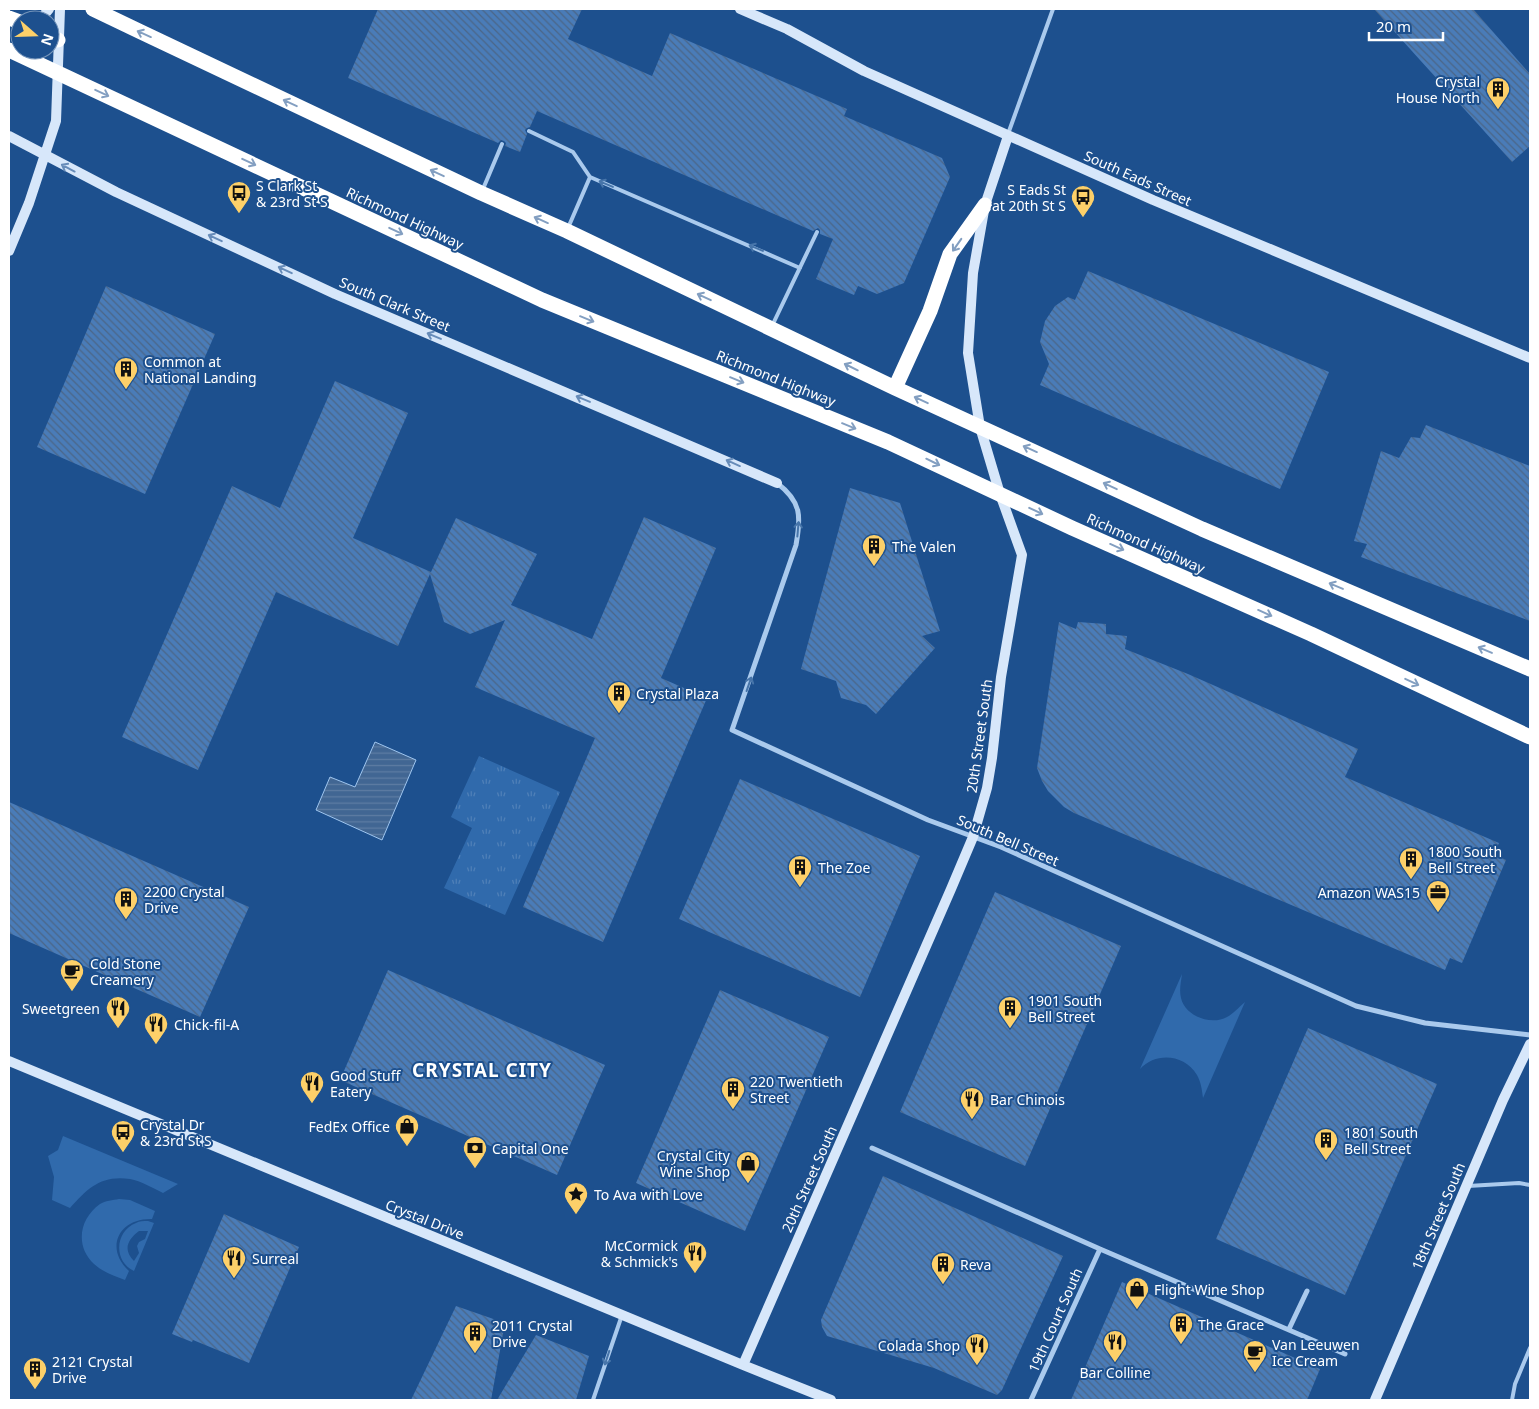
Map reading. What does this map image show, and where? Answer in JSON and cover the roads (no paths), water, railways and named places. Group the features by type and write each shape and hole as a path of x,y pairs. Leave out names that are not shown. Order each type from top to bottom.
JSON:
{"highway":[{"path":"93,9 895,388 1202,528 1530,669"},
{"name":"Richmond Highway","path":"31,60 542,300 888,442 1081,532 1312,634 1527,737"},
{"path":"895,388 930,311 950,254 985,205"}],"street":[{"name":"South Eads Street","path":"740,9 787,30 864,71 1008,136 1153,200 1530,358"},
{"path":"9,251 29,203 56,121 58,73 57,60"},
{"name":"South Clark Street","path":"9,136 116,192 335,294 777,483"},
{"name":"20th Street South","path":"743,1365 886,1040 973,836 987,788 1001,677 1022,555 1000,494 980,427 968,348 973,273 985,205 1008,136"},
{"name":"South Bell Street","path":"777,483 789,492 796,502 799,526 796,545 732,730 928,820 1001,847 1356,1006 1425,1023 1530,1035"},
{"name":"18th Street South","path":"1374,1400 1503,1100 1530,1044"},
{"name":"Crystal Drive","path":"9,1062 831,1400"},
{"path":"872,1148 1100,1249 1345,1354"},
{"name":"19th Court South","path":"1031,1400 1100,1249"},
{"path":"1289,1330 1307,1291"}],"lane":[{"path":"1008,136 1053,9"},
{"path":"529,131 573,152 590,178 800,268"},
{"path":"481,194 502,144"},
{"path":"567,232 590,178"},
{"path":"771,328 817,232"},
{"path":"1466,1186 1519,1183 1530,1185"},
{"path":"593,1400 622,1315"},
{"path":"1512,1400 1515,1384 1530,1348"}],"place":[{"name":"Crystal House North","path":"1498,110"},
{"name":"S Clark St & 23rd St S","path":"239,214"},
{"name":"S Eads St at 20th St S","path":"1083,218"},
{"name":"Common at National Landing","path":"126,390"},
{"name":"The Valen","path":"874,567"},
{"name":"Crystal Plaza","path":"619,714"},
{"name":"1800 South Bell Street","path":"1411,880"},
{"name":"The Zoe","path":"800,888"},
{"name":"Amazon WAS15","path":"1438,913"},
{"name":"2200 Crystal Drive","path":"126,920"},
{"name":"Cold Stone Creamery","path":"72,992"},
{"name":"Sweetgreen","path":"118,1029"},
{"name":"1901 South Bell Street","path":"1010,1029"},
{"name":"Chick-fil-A","path":"156,1045"},
{"name":"Good Stuff Eatery","path":"312,1104"},
{"name":"220 Twentieth Street","path":"733,1110"},
{"name":"Bar Chinois","path":"972,1120"},
{"name":"FedEx Office","path":"407,1147"},
{"name":"Crystal Dr & 23rd St S","path":"123,1153"},
{"name":"1801 South Bell Street","path":"1326,1161"},
{"name":"Capital One","path":"475,1169"},
{"name":"Crystal City Wine Shop","path":"748,1184"},
{"name":"To Ava with Love","path":"576,1215"},
{"name":"McCormick & Schmick's","path":"695,1274"},
{"name":"Surreal","path":"234,1279"},
{"name":"Reva","path":"943,1285"},
{"name":"Flight Wine Shop","path":"1137,1310"},
{"name":"The Grace","path":"1181,1345"},
{"name":"2011 Crystal Drive","path":"475,1354"},
{"name":"Bar Colline","path":"1115,1363"},
{"name":"Colada Shop","path":"977,1366"},
{"name":"Van Leeuwen Ice Cream","path":"1255,1373"},
{"name":"2121 Crystal Drive","path":"35,1390"}],"district":[{"name":"CRYSTAL CITY","path":"482,1070"}]}
